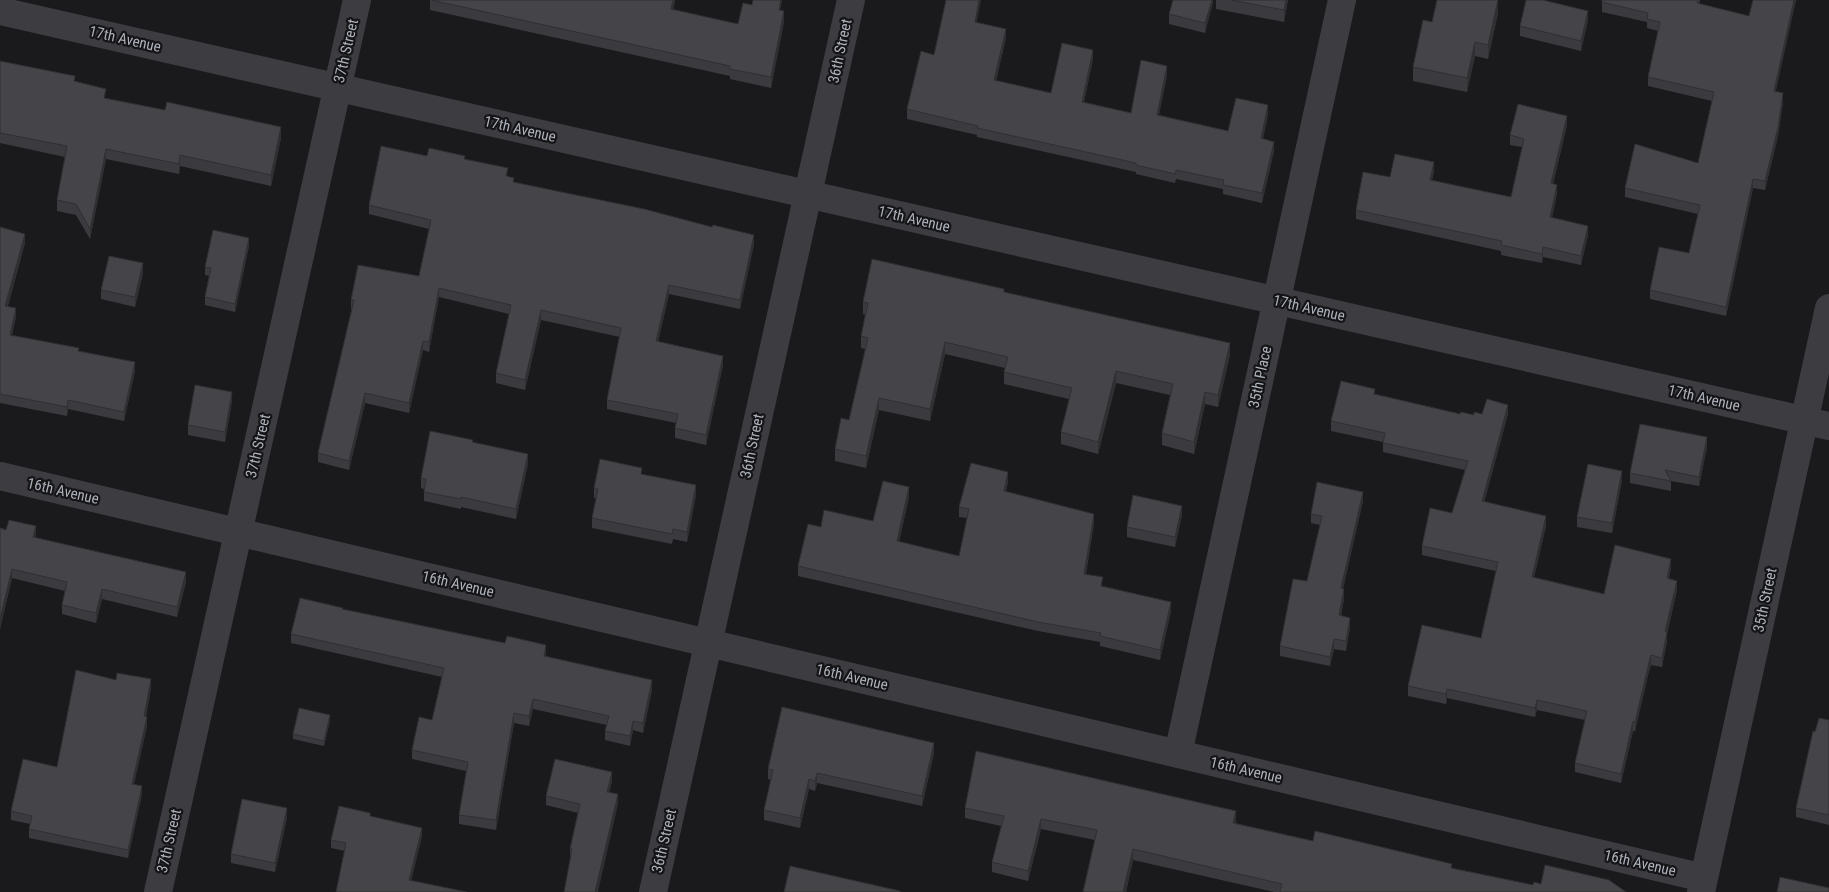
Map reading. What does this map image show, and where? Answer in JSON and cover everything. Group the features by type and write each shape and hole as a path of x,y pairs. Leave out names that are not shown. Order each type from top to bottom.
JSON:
{"street":[{"name":"37th Street","path":"158,892 357,0"},
{"name":"36th Street","path":"653,892 851,0"},
{"name":"35th Place","path":"1178,754 1342,0"},
{"name":"17th Avenue","path":"0,11 1817,423"},
{"name":"35th Street","path":"1702,885 1817,423 1829,308"},
{"name":"16th Avenue","path":"0,476 1178,754 1702,885"}],"building":[{"path":"431,0 673,0 671,9 738,24 743,3 752,5 753,0 781,0 779,10 784,11 771,77 730,69 730,66"},
{"path":"946,0 979,0 975,22 1006,29 994,80 1051,93 1062,43 1093,50 1082,102 1131,113 1141,60 1167,66 1157,115 1228,131 1236,98 1268,105 1261,138 1274,142 1262,193 1223,185 1224,180 1176,170 1175,174 1136,165 1136,163 977,128 978,126 907,109 921,51 934,55"},
{"path":"1173,0 1212,0 1205,23 1169,14"},
{"path":"1231,0 1286,0 1284,10"},
{"path":"1437,0 1498,0 1488,45 1475,42 1467,78 1413,67 1423,20 1432,22"},
{"path":"1526,0 1543,0 1588,11 1581,41 1520,26"},
{"path":"1602,0 1698,0 1697,3 1749,16 1753,0 1794,0 1774,91 1783,93 1778,127 1765,181 1753,179 1726,307 1650,290 1659,247 1689,253 1700,205 1625,188 1635,144 1698,163 1714,92 1648,77 1660,22 1647,19 1648,13 1602,2"},
{"path":"0,61 75,76 74,81 106,89 104,98 165,110 167,102 281,127 271,175 180,155 179,164 106,149 90,229 76,204 57,200 67,146 0,133"},
{"path":"1518,104 1567,116 1551,183 1557,185 1550,217 1588,226 1581,256 1543,247 1542,254 1501,245 1502,241 1356,210 1363,172 1390,177 1395,154 1434,162 1430,180 1511,197 1524,139 1510,135"},
{"path":"381,146 427,156 429,148 465,156 464,159 508,168 506,176 514,178 513,182 644,209 712,227 713,225 754,235 740,300 669,285 656,341 723,356 706,435 675,428 678,414 607,400 621,328 541,310 525,380 496,373 511,305 439,288 429,342 423,341 409,403 365,393 349,461 318,453 354,300 351,300 358,265 419,276 431,220 369,205"},
{"path":"0,227 25,234 5,306 16,308 10,335 79,348 78,351 135,362 124,412 68,400 67,407 0,394"},
{"path":"213,230 249,238 235,304 205,297 211,268 205,267"},
{"path":"109,256 143,263 135,297 101,290"},
{"path":"872,259 1004,289 1004,292 1230,343 1218,395 1205,392 1194,442 1162,433 1173,384 1116,371 1098,442 1061,432 1072,388 1004,372 1008,357 945,342 930,409 879,398 866,456 835,449 841,418 849,420 868,338 861,336 868,303 863,302"},
{"path":"1341,381 1375,389 1374,394 1460,414 1461,412 1474,415 1474,412 1482,414 1487,399 1508,405 1482,501 1546,516 1532,577 1604,594 1615,545 1671,559 1667,578 1677,581 1665,631 1667,632 1662,658 1651,655 1621,774 1575,763 1587,711 1537,700 1535,708 1447,689 1446,694 1408,686 1422,625 1481,638 1498,562 1422,546 1430,508 1452,513 1468,461 1383,443 1385,433 1331,421"},
{"path":"195,385 232,392 225,432 188,425"},
{"path":"1640,424 1707,437 1699,477 1665,470 1671,481 1630,473"},
{"path":"430,431 528,454 516,509 461,497 461,499 424,492 426,479 421,478"},
{"path":"600,459 642,468 641,474 696,485 687,532 673,529 672,534 592,518 598,489 594,488"},
{"path":"971,463 1008,472 1004,491 1094,514 1084,574 1103,577 1101,586 1171,602 1160,650 1100,636 1101,633 1038,622 798,566 808,524 821,527 824,510 873,521 883,481 909,487 897,541 959,556 969,509 959,507"},
{"path":"1588,464 1622,471 1612,523 1577,517"},
{"path":"1317,482 1363,492 1341,588 1344,589 1339,615 1350,618 1346,641 1334,639 1330,657 1280,646 1293,579 1307,581 1322,516 1311,514"},
{"path":"1133,495 1182,506 1175,537 1127,527"},
{"path":"9,520 36,526 33,537 186,572 177,607 102,589 96,613 62,605 67,582 12,569 0,619 0,528 6,530"},
{"path":"300,598 342,609 505,643 507,636 546,645 544,656 652,680 643,723 633,721 630,736 605,731 609,716 533,699 529,716 514,713 496,820 459,815 468,762 412,750 419,717 432,720 444,668 291,634"},
{"path":"76,670 116,680 117,673 151,679 144,716 147,717 132,784 142,786 128,850 29,829 32,816 11,811 23,759 57,767"},
{"path":"782,707 934,743 922,796 817,773 815,781 809,779 800,818 764,810 773,770 768,769"},
{"path":"299,708 330,715 324,741 293,734"},
{"path":"1819,718 1829,720 1829,815 1796,808 1813,731 1815,732"},
{"path":"976,751 1236,811 1233,823 1313,841 1315,831 1452,864 1451,868 1533,885 1534,882 1541,884 1545,865 1609,880 1626,892 1280,892 1282,884 1133,849 1123,892 1083,892 1097,830 1041,819 1028,871 992,862 1004,816 965,808"},
{"path":"555,759 612,772 607,792 618,794 595,892 564,892 572,849 570,849 580,804 546,796"},
{"path":"242,799 287,808 275,863 231,854"},
{"path":"339,806 370,813 370,816 422,828 409,880 467,892 336,892 346,843 331,840"},
{"path":"790,866 900,891 900,892 784,892"},
{"path":"1780,877 1829,888 1829,892 1777,892"}]}
